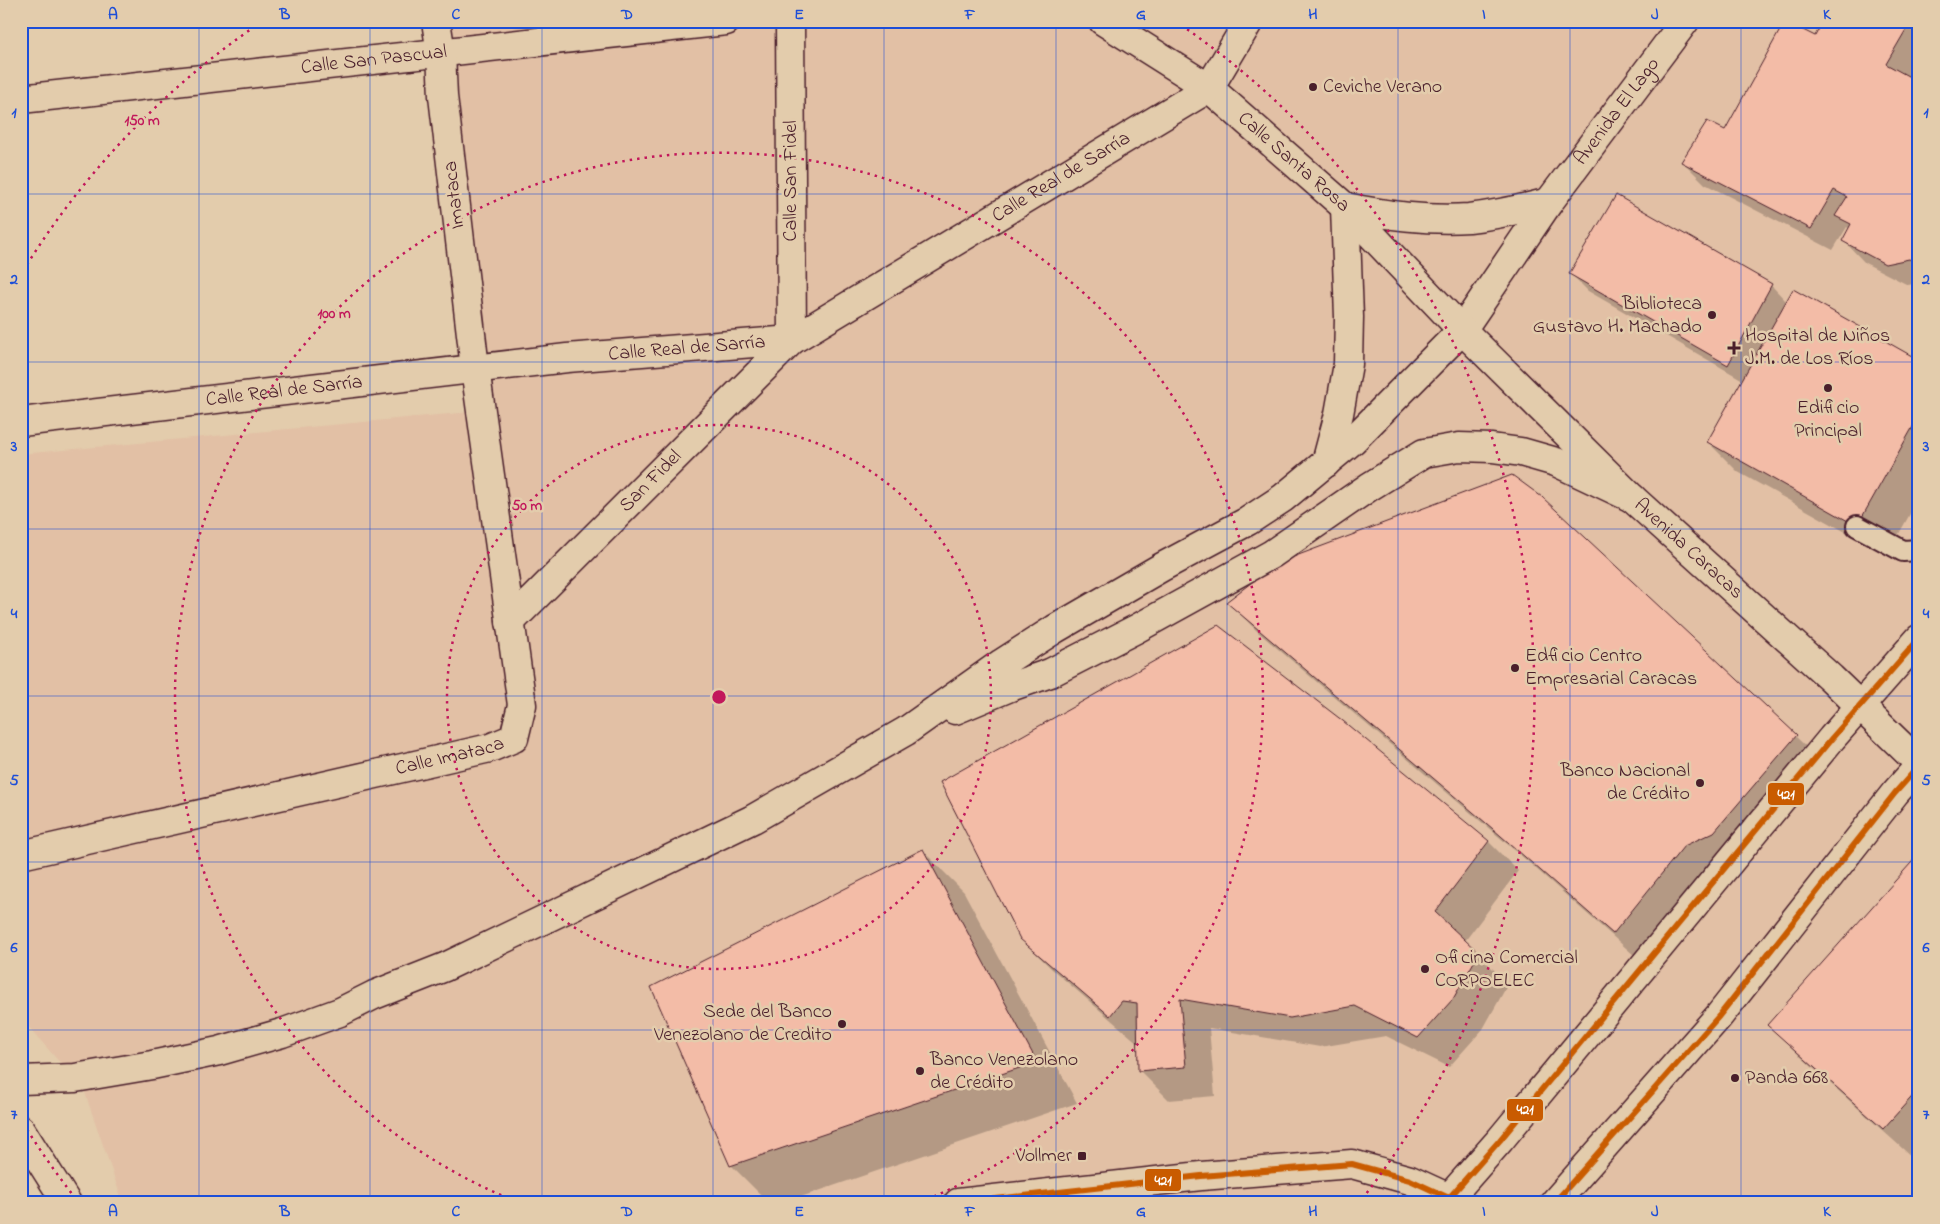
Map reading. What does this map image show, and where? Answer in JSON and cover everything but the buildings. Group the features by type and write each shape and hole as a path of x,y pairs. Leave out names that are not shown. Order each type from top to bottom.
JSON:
{"main road":[{"name":"Imataca","path":"436,21 475,368"},
{"name":"Calle San Pascual","path":"21,99 726,21"},
{"name":"Calle San Fidel","path":"790,21 792,340"},
{"name":"Calle Santa Rosa","path":"1103,21 1209,88 1345,207 1462,330"},
{"name":"Calle Real de Sarría","path":"21,422 567,358 792,340 1209,88 1249,21"},
{"name":"Avenida El Lago","path":"906,731 1002,663 1055,629 1162,567 1248,521 1283,498 1326,463 1462,330 1549,202 1685,21"},
{"path":"1326,463 1339,414 1348,364 1349,317 1345,207 1394,216 1468,218 1509,212 1549,202"},
{"name":"Avenida Caracas","path":"1462,330 1632,498 1831,678 1919,765"},
{"name":"San Fidel","path":"510,622 792,340"},
{"name":"Calle Imataca","path":"21,855 490,748 514,738 522,705 475,368"},
{"path":"21,1080 75,1078 219,1051 282,1033 340,1012 374,995 444,967 753,819 906,731 1010,687 1050,673 1136,629 1272,554 1424,453 1459,448 1492,448 1521,452 1556,462 1632,498"},
{"path":"958,1203 1201,1176 1352,1164 1410,1180 1452,1200 1860,706 1919,639"},
{"path":"1554,1203 1719,1016 1919,765"},
{"path":"21,1130 67,1203"}],"lane":[{"path":"1856,526 1903,551 1919,550"}],"shaded area":[{"path":"436,21 1919,21 1919,1203 123,1203 84,1090 26,1024 21,979 21,454 481,411"}],"transit line":[{"name":"421","path":"960,1203 1201,1176 1352,1164 1410,1180 1449,1198 1500,1140 1832,738 1919,639"},
{"name":"421","path":"1554,1203 1719,1016 1895,793 1919,766"}],"place":[{"name":"Ceviche Verano","path":"1313,87"},
{"name":"Biblioteca Gustavo H. Machado","path":"1712,315"},
{"name":"Hospital de Niños J.M. de Los Ríos","path":"1734,348"},
{"name":"Edificio Principal","path":"1828,388"},
{"name":"Edficio Centro Empresarial Caracas","path":"1515,668"},
{"name":"Banco Nacional de Crédito","path":"1700,783"},
{"name":"Oficina Comercial CORPOELEC","path":"1425,969"},
{"name":"Sede del Banco Venezolano de Credito","path":"842,1024"},
{"name":"Banco Venezolano de Crédito","path":"920,1071"},
{"name":"Panda 668","path":"1735,1078"},
{"name":"Vollmer","path":"1082,1156"}]}
